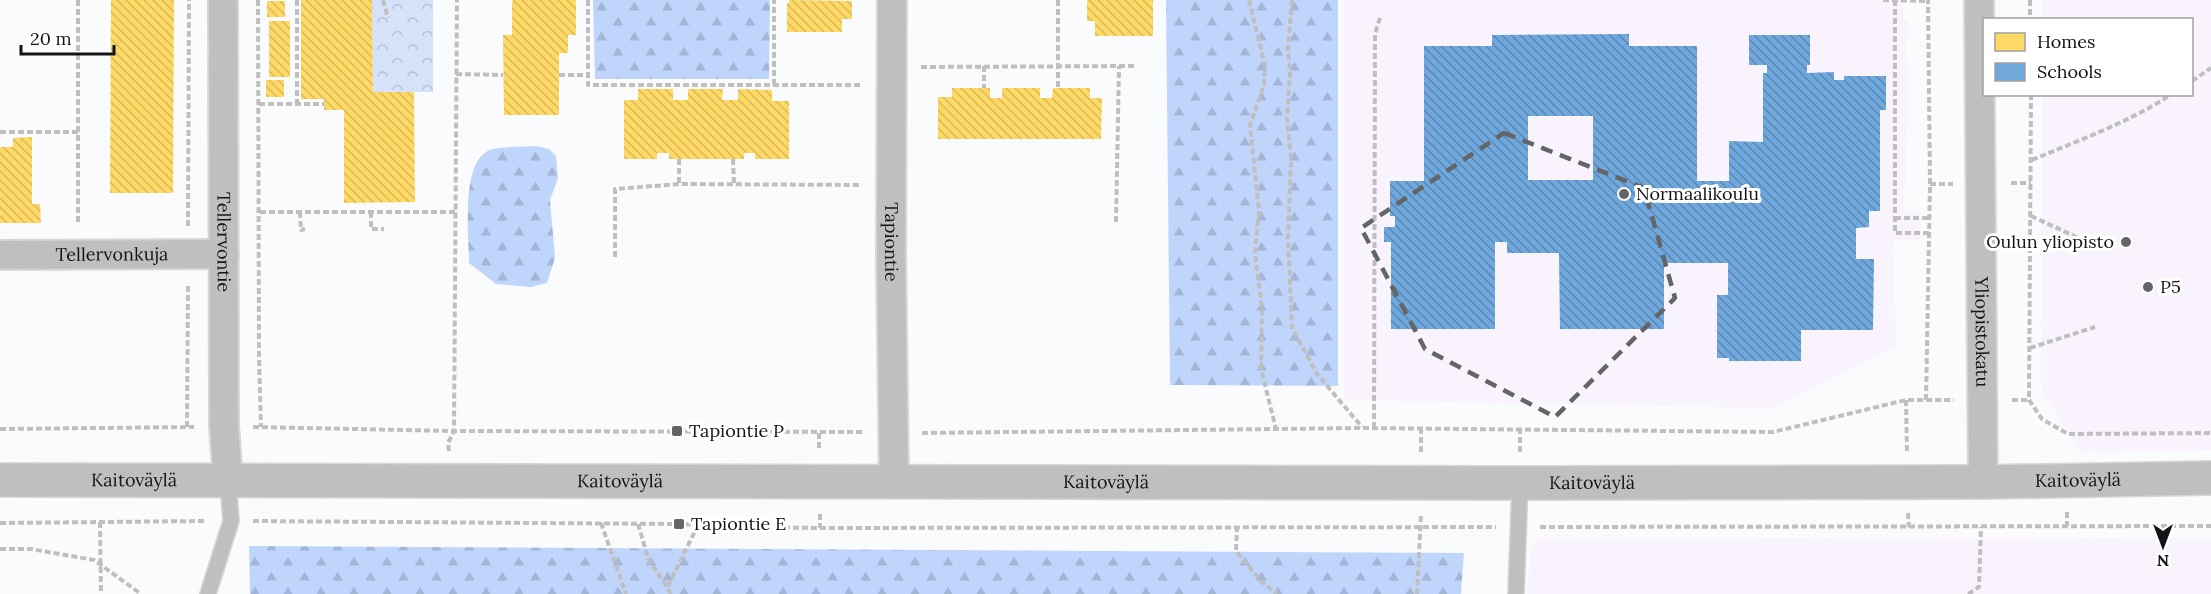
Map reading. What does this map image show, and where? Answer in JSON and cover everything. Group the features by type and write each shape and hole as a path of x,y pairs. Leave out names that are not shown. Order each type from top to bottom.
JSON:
{"street":[{"name":"Tellervontie","path":"223,0 224,425 228,482"},
{"name":"Tapiontie","path":"892,0 894,482"},
{"name":"Yliopistokatu","path":"1979,0 1983,482"},
{"name":"Tellervonkuja","path":"0,255 224,255"},
{"name":"Kaitoväylä","path":"0,480 449,483 1520,483 1983,482 2211,478"}],"lane":[{"path":"208,594 231,521 228,482"},
{"path":"1516,594 1520,483"}],"path":[{"path":"78,0 78,255"},
{"path":"187,428 189,0"},
{"path":"258,0 261,428"},
{"path":"297,0 297,104"},
{"path":"383,0 388,18"},
{"path":"449,522 448,443 454,431 457,0"},
{"path":"588,0 588,85 869,85"},
{"path":"774,0 774,85"},
{"path":"1058,0 1058,88"},
{"path":"1249,0 1265,65 1264,85 1250,125 1260,211 1255,253 1262,309 1261,369 1276,429"},
{"path":"1292,0 1288,47 1290,73 1287,118 1291,160 1288,237 1292,328 1317,374 1363,428"},
{"path":"1883,0 1928,0 1929,233 1926,400"},
{"path":"1895,0 1895,233 1929,233"},
{"path":"2030,0 2030,18"},
{"path":"1374,428 1375,34 1380,18"},
{"path":"984,66 984,88"},
{"path":"1116,222 1119,66"},
{"path":"892,67 1134,66"},
{"path":"2193,80 2211,68"},
{"path":"456,74 503,75"},
{"path":"559,75 588,75"},
{"path":"2031,96 2029,400 2042,419 2068,434 2211,433"},
{"path":"2032,160 2150,109 2169,96"},
{"path":"259,104 324,104"},
{"path":"0,132 78,132"},
{"path":"679,159 679,184"},
{"path":"734,159 734,184"},
{"path":"615,256 615,189 679,184 869,185"},
{"path":"260,212 456,212"},
{"path":"300,212 301,230 305,230"},
{"path":"371,212 371,230 384,230"},
{"path":"2031,216 2100,248"},
{"path":"1895,218 1929,218"},
{"path":"2029,348 2095,327"},
{"path":"0,429 187,428 224,425 261,428 454,431 893,432 1374,428 1773,432 1906,400 1981,400"},
{"path":"100,522 101,594"},
{"path":"0,523 449,522 820,528 2211,526"},
{"path":"601,523 626,594"},
{"path":"638,524 649,561 670,594"},
{"path":"667,588 698,525"},
{"path":"1237,526 1236,551 1262,581 1277,594"},
{"path":"1968,594 1979,587 1981,527"},
{"path":"0,549 31,549 94,560 141,594"}],"highlighted area":[{"path":"1504,133 1644,188 1675,298 1555,417 1425,349 1361,228"}],"shaded area":[{"name":"Normaalikoulu","path":"1344,0 1903,0 1903,20 1908,21 1908,39 1905,39 1905,61 1908,62 1908,106 1904,211 1921,212 1921,240 1893,240 1896,346 1774,408 1344,400"},
{"name":"Oulun yliopisto","path":"2043,0 2211,0 2211,450 2081,451 2041,390 2042,96 2193,96 2193,18 2043,18"},
{"path":"1547,537 2003,539 2211,537 2211,594 1527,594 1531,550 1537,540"}],"green space":[{"path":"372,0 433,0 433,92 373,92"},
{"path":"593,0 770,0 769,79 595,79"},
{"path":"1166,0 1338,0 1338,386 1170,385"},
{"path":"536,146 549,149 556,156 558,178 550,200 555,258 547,283 531,287 496,284 469,263 468,201 474,169 480,157 490,150"},
{"path":"249,546 1464,553 1461,594 250,594"}],"building: Homes":[{"path":"111,0 174,0 173,193 110,193"},
{"path":"301,0 372,0 373,92 414,92 415,202 344,203 344,110 324,110 324,99 301,99"},
{"path":"513,0 576,0 576,35 568,35 568,53 559,53 559,115 504,115 503,35 512,35"},
{"path":"789,0 852,1 852,19 842,19 842,32 787,32 787,3"},
{"path":"1087,0 1153,0 1153,36 1095,36 1095,21 1087,21"},
{"path":"267,1 285,1 285,17 267,17"},
{"path":"269,21 290,21 290,77 269,77"},
{"path":"266,80 284,80 284,97 266,97"},
{"path":"952,88 990,88 990,98 1002,98 1002,88 1040,88 1040,98 1052,98 1053,88 1090,88 1090,98 1102,98 1101,139 938,139 938,97 952,97"},
{"path":"638,89 673,89 673,100 688,100 688,89 723,89 722,100 738,100 738,89 772,90 772,101 789,101 789,159 755,159 755,153 744,153 744,159 669,159 669,153 657,153 657,159 624,159 624,100 638,100"},
{"path":"32,137 32,204 40,204 41,223 0,223 0,147 13,147 13,138"}],"building: Schools":[{"path":"1629,34 1629,46 1697,46 1697,181 1729,181 1729,141 1763,142 1763,73 1767,73 1767,65 1749,65 1749,35 1810,35 1810,65 1807,65 1807,73 1834,72 1834,80 1844,80 1844,76 1886,76 1886,110 1880,110 1880,211 1869,211 1869,227 1856,228 1856,259 1874,259 1873,330 1801,330 1801,361 1729,361 1729,358 1717,358 1717,295 1728,295 1728,263 1664,263 1664,329 1560,329 1559,253 1507,253 1507,242 1495,242 1495,329 1391,329 1391,242 1384,242 1384,227 1395,227 1395,216 1390,216 1390,181 1424,181 1424,46 1492,46 1492,35","holes":["1528,116 1593,116 1593,180 1528,180"]}],"place":[{"name":"Normaalikoulu","path":"1624,194"},
{"name":"Oulun yliopisto","path":"2126,242"},
{"name":"P5","path":"2148,287"},
{"name":"Tapiontie P","path":"677,431"},
{"name":"Tapiontie E","path":"679,524"}]}
